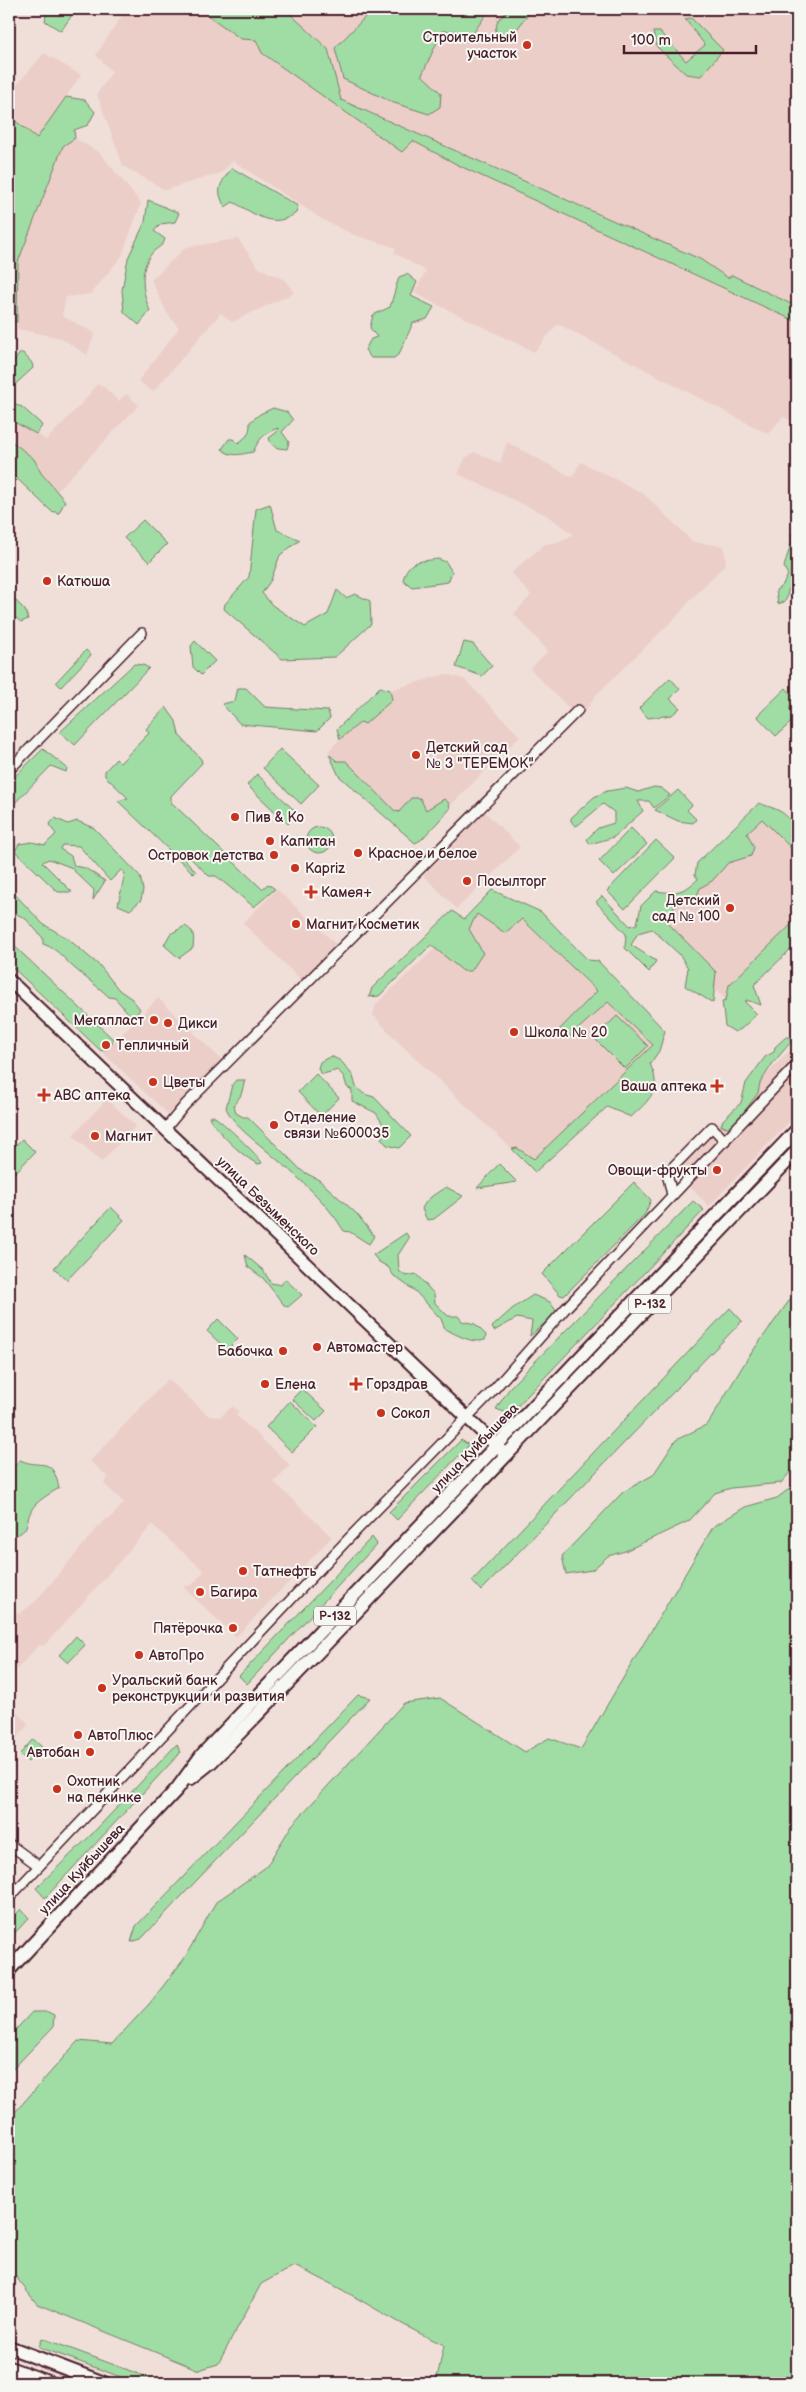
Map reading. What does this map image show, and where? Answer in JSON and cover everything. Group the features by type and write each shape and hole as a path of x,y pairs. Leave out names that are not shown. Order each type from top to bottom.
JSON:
{"highway":[{"name":"улица Куйбышева","path":"9,1970 177,1789 211,1762 797,1130"},
{"name":"улица Куйбышева","path":"502,1450 797,1151"},
{"path":"9,2347 104,2383"},
{"path":"9,2368 52,2383"}],"main road":[{"name":"улица Безыменского","path":"9,980 502,1450"}],"street":[{"path":"9,770 142,633"},
{"path":"166,1128 190,1099 578,710"},
{"path":"9,1898 352,1535 467,1418 565,1309 797,1064"},
{"path":"672,1195 667,1173 712,1128 725,1141"},
{"path":"9,1844 39,1866"}],"shaded area":[{"path":"126,9 199,9 241,39 256,40 401,151 412,141 460,166 797,322 797,423 783,417 768,434 558,324 534,352 414,293 426,271 394,253 396,248 354,235 323,220 233,161 221,173 165,190 123,166 97,94 112,72 96,55"},
{"path":"285,9 797,9 797,307 732,275 728,278 700,259 341,100 328,49"},
{"path":"44,53 81,75 37,139 9,116 9,94"},
{"path":"75,138 100,153 141,203 122,256 91,294 66,297 62,316 95,333 87,355 61,338 17,329 18,262 63,146"},
{"path":"238,239 259,268 285,280 294,293 232,322 221,313 153,392 138,381 179,328 167,313 151,280 186,247"},
{"path":"97,384 104,387 119,401 126,394 139,405 57,491 41,473 34,459 9,439 9,419 46,440 84,401"},
{"path":"507,442 572,477 581,462 643,493 693,542 724,546 726,564 679,614 596,695 580,719 530,669 548,651 514,614 531,595 511,573 545,544 560,542 573,534 546,515 458,474 465,458 474,452 500,463"},
{"name":"Детский сад № 3 \"ТЕРЕМОК\"","path":"446,674 464,679 520,736 417,839 328,751 390,690"},
{"name":"Детский сад № 100","path":"762,809 797,844 797,928 726,1000 647,923 683,889 687,889 698,879 695,875"},
{"path":"485,812 520,847 457,909 423,875"},
{"path":"277,889 337,945 302,981 243,923"},
{"name":"Школа № 20","path":"492,890 655,1047 533,1169 395,1039 373,1015 376,1004"},
{"path":"158,998 224,1062 169,1115 103,1053"},
{"path":"790,1050 797,1057 797,1114 709,1206 673,1171"},
{"path":"107,1099 136,1126 101,1162 73,1135"},
{"path":"168,1379 209,1416 220,1417 233,1406 239,1412 236,1415 290,1465 274,1482 332,1537 236,1637 183,1587 193,1584 204,1571 152,1525 45,1645 38,1646 9,1678 9,1605 19,1614 35,1602 104,1520 110,1518 124,1503 104,1484 108,1477 90,1461"},
{"path":"9,1705 29,1724 9,1747"}],"green space":[{"path":"47,9 71,9 72,15 61,31 45,21"},
{"path":"199,9 285,9 328,49 341,100 700,259 728,278 732,275 797,307 797,322 460,166 413,141 402,152 262,53 256,40 241,39"},
{"path":"373,9 490,9 467,42 457,31 442,31 422,75 441,93 440,107 429,114 394,103 343,79 335,48"},
{"path":"510,9 528,9 529,13 509,40 495,32 498,20"},
{"path":"691,18 723,50 701,76 686,74 657,47 653,32 660,32 686,61 705,45 685,19"},
{"path":"66,97 85,100 95,112 88,125 74,130 75,138 63,146 18,262 17,322 12,322 9,318 9,116 37,138"},
{"path":"232,168 298,206 296,213 287,218 272,220 257,215 233,202 225,207 220,196 220,187"},
{"path":"148,200 179,213 175,222 161,224 154,231 165,239 152,253 145,267 143,282 145,297 150,311 139,325 124,312 122,290 128,258 145,222"},
{"path":"407,274 417,282 411,296 434,307 427,319 413,323 399,354 394,358 371,358 365,350 371,339 377,337 370,328 373,315 390,307 399,277"},
{"path":"20,353 23,353 32,363 33,368 9,390 9,369"},
{"path":"9,392 16,405 22,407 42,426 36,434 9,419"},
{"path":"273,408 287,412 293,420 282,432 289,442 287,449 276,447 270,442 269,438 277,432 278,428 262,437 253,452 229,454 222,449 229,439 233,439 238,443 241,441 248,434 250,422 260,414"},
{"path":"9,439 34,459 41,473 65,501 59,513 51,511 9,471"},
{"path":"270,504 277,530 300,540 280,555 271,580 262,593 272,605 305,627 328,614 337,590 346,598 355,594 370,601 371,624 335,657 282,659 224,609 225,604 249,577 256,509"},
{"path":"143,520 167,544 149,562 124,538"},
{"path":"797,529 797,569 792,577 795,583 788,590 787,598 784,602 778,604 776,590 782,586 788,575 784,567 792,540 791,534"},
{"path":"438,559 446,562 452,572 448,582 412,587 403,580 405,573 411,565 420,561"},
{"path":"9,594 25,610 28,619 21,622 9,612"},
{"path":"195,641 215,661 201,675 193,667 191,646"},
{"path":"464,642 473,644 492,666 482,676 456,667"},
{"path":"86,650 91,655 61,687 56,682"},
{"path":"134,664 149,668 75,745 60,732"},
{"path":"670,678 680,689 670,699 680,708 672,715 648,718 639,708"},
{"path":"380,687 390,690 392,700 365,724 361,722 340,739 337,729"},
{"path":"238,688 246,688 265,707 328,711 330,718 317,731 240,724 222,704 235,701"},
{"path":"786,688 797,700 789,708 797,717 776,736 757,716"},
{"path":"166,707 176,721 179,735 201,759 202,763 171,796 171,802 262,889 268,884 275,889 254,907 216,876 209,876 185,853 182,856 196,872 194,874 118,801 128,798 105,776 105,771 116,759 120,763 149,733 146,729"},
{"path":"43,749 67,768 66,772 51,766 9,809 9,782"},
{"path":"280,749 319,785 301,804 263,768"},
{"path":"329,754 337,761 346,761 395,811 399,812 411,798 420,798 426,810 444,799 449,803 450,809 421,840 415,843 339,776"},
{"path":"257,774 298,814 288,824 247,785"},
{"path":"654,787 661,788 670,795 654,808 649,801 638,801 643,811 614,837 590,844 587,839 598,828 614,823 614,812 603,804 578,825 575,826 571,821 571,818 594,797 607,791 626,788 638,792"},
{"path":"678,790 692,805 687,810 696,819 693,823 678,821 655,810"},
{"path":"759,803 780,811 787,816 797,834 797,854 762,819 747,833 754,847 751,856 728,863 712,881 700,888 696,900 677,905 664,919 716,972 713,1003 685,986 688,968 680,955 652,929 638,933 631,945 656,961 649,972 625,948 626,934 596,902 602,896 630,926 637,924 641,906 656,891 679,891 689,887 698,879 695,875 697,863"},
{"path":"55,818 68,824 77,821 94,828 140,876 143,890 141,900 130,910 118,905 125,873 121,870 110,881 79,846 62,845 60,849 71,856 74,866 85,868 105,881 93,900 94,890 70,867 49,859 42,862 72,892 58,892 15,851 19,844 32,842 45,845 56,834 49,825"},
{"path":"319,827 328,831 332,840 328,849 319,853 310,849 306,840 310,831"},
{"path":"631,828 647,844 614,876 599,861"},
{"path":"656,840 675,858 625,909 607,891"},
{"path":"9,888 43,924 67,938 100,966 119,990 132,999 140,1009 136,1015 130,1015 115,998 109,997 58,953 43,944 43,938 26,919 15,913 9,904"},
{"path":"492,890 541,912 588,960 598,961 665,1031 659,1051 650,1064 655,1081 652,1094 648,1100 631,1117 607,1107 535,1172 512,1149 517,1148 534,1159 653,1045 608,1002 568,1038 560,1038 558,1031 597,991 522,919 505,933 477,914 469,929 483,953 471,971 463,971 431,945 379,996 369,997 372,988 452,911 464,919"},
{"path":"797,919 797,943 754,985 761,1005 746,1000 745,1002 757,1014 735,1032 725,1026 722,1001 726,1000 729,985"},
{"path":"185,926 191,930 193,935 193,948 179,958 164,945 170,934"},
{"path":"9,941 113,1039 112,1044 106,1050 101,1051 9,964"},
{"path":"617,1016 648,1046 625,1069 594,1038"},
{"path":"786,1037 789,1037 791,1042 773,1063 760,1083 758,1093 735,1124 728,1127 721,1126 723,1120 741,1103 746,1083 765,1057 774,1052 775,1047"},
{"path":"331,1056 341,1061 353,1076 356,1087 364,1094 374,1097 411,1136 399,1148 387,1145 381,1138 386,1129 376,1113 352,1101 352,1090 347,1087 344,1077 338,1070 320,1073 318,1068 320,1062"},
{"path":"316,1074 339,1098 321,1116 298,1092"},
{"path":"236,1080 245,1080 241,1095 234,1105 236,1113 243,1117 248,1117 302,1171 319,1180 357,1214 374,1236 369,1244 350,1232 344,1231 316,1195 237,1124 226,1108 232,1085"},
{"path":"213,1116 239,1138 262,1163 258,1164 252,1161 231,1144 209,1117"},
{"path":"22,1139 35,1152 9,1179 9,1152"},
{"path":"499,1164 517,1182 477,1188"},
{"path":"634,1182 651,1200 645,1214 564,1296 560,1295 542,1274"},
{"path":"446,1187 463,1196 434,1219 427,1220 422,1209 424,1205 432,1196"},
{"path":"693,1201 704,1210 510,1414 496,1409 511,1386"},
{"path":"111,1207 124,1220 67,1280 54,1268"},
{"path":"406,1233 409,1238 398,1255 399,1271 406,1276 416,1274 434,1294 435,1303 448,1316 458,1316 462,1321 475,1324 486,1335 485,1340 470,1340 445,1329 441,1319 415,1291 394,1276 388,1267 379,1262 373,1255"},
{"path":"245,1255 263,1270 271,1283 281,1285 285,1279 302,1295 288,1307 284,1305 263,1278 248,1267"},
{"path":"797,1290 797,1464 781,1483 731,1488 715,1493 689,1521 625,1551 608,1556 592,1570 566,1574 562,1556 623,1492 653,1475 676,1440 708,1424 747,1359"},
{"path":"533,1295 550,1302 556,1311 555,1314 530,1336 532,1321 517,1318 494,1331 492,1327 512,1309"},
{"path":"730,1308 742,1321 481,1591 472,1581"},
{"path":"218,1319 238,1339 227,1350 207,1331"},
{"path":"302,1389 326,1411 316,1421 292,1399"},
{"path":"290,1401 317,1427 292,1452 266,1427"},
{"path":"461,1440 469,1445 397,1520 389,1512"},
{"path":"20,1460 49,1467 56,1477 59,1488 36,1504 22,1532 9,1537 9,1472"},
{"path":"797,1483 797,2383 436,2383 444,2345 332,2284 294,2266 261,2284 218,2364 199,2370 37,2304 9,2268 9,2119 78,2041 112,2044 150,2003 184,1959 216,1902 266,1867 292,1825 404,1703 440,1698 525,1752 549,1738 581,1749 713,1527 745,1507 777,1498"},
{"path":"372,1537 377,1544 247,1684 239,1676"},
{"path":"76,1636 85,1645 68,1663 59,1655"},
{"path":"358,1695 370,1698 141,1939 131,1942 136,1926"},
{"path":"33,1739 42,1747 28,1762 20,1754"},
{"path":"177,1744 180,1753 45,1898 36,1888 91,1835"},
{"path":"21,1909 29,1918 9,1939 9,1921"},
{"path":"32,2012 48,2012 54,2015 53,2027 9,2073 9,2037"},
{"path":"42,2338 163,2383 137,2383 39,2347"}],"place":[{"name":"Строительный участок","path":"527,45"},
{"name":"Катюша","path":"47,581"},
{"name":"Детский сад № 3 \"ТЕРЕМОК\"","path":"416,755"},
{"name":"Пив & Ко","path":"235,817"},
{"name":"Капитан","path":"270,841"},
{"name":"Красное и белое","path":"358,853"},
{"name":"Островок детства","path":"274,855"},
{"name":"Kapriz","path":"295,868"},
{"name":"Посылторг","path":"467,881"},
{"name":"Камея+","path":"311,892"},
{"name":"Детский сад № 100","path":"730,908"},
{"name":"Магнит Косметик","path":"296,924"},
{"name":"Мегапласт","path":"154,1020"},
{"name":"Дикси","path":"168,1023"},
{"name":"Школа № 20","path":"514,1032"},
{"name":"Тепличный","path":"106,1045"},
{"name":"Цветы","path":"153,1082"},
{"name":"Ваша аптека","path":"717,1086"},
{"name":"АВС аптека","path":"44,1095"},
{"name":"Отделение связи №600035","path":"274,1125"},
{"name":"Магнит","path":"95,1136"},
{"name":"Овощи-фрукты","path":"717,1170"},
{"name":"Автомастер","path":"317,1347"},
{"name":"Бабочка","path":"283,1351"},
{"name":"Елена","path":"265,1384"},
{"name":"Горздрав","path":"356,1384"},
{"name":"Сокол","path":"381,1413"},
{"name":"Татнефть","path":"243,1571"},
{"name":"Багира","path":"200,1592"},
{"name":"Пятёрочка","path":"233,1628"},
{"name":"АвтоПро","path":"139,1655"},
{"name":"Уральский банк реконструкции и развития","path":"102,1688"},
{"name":"АвтоПлюс","path":"78,1735"},
{"name":"Автобан","path":"90,1752"},
{"name":"Охотник на пекинке","path":"57,1789"}]}
